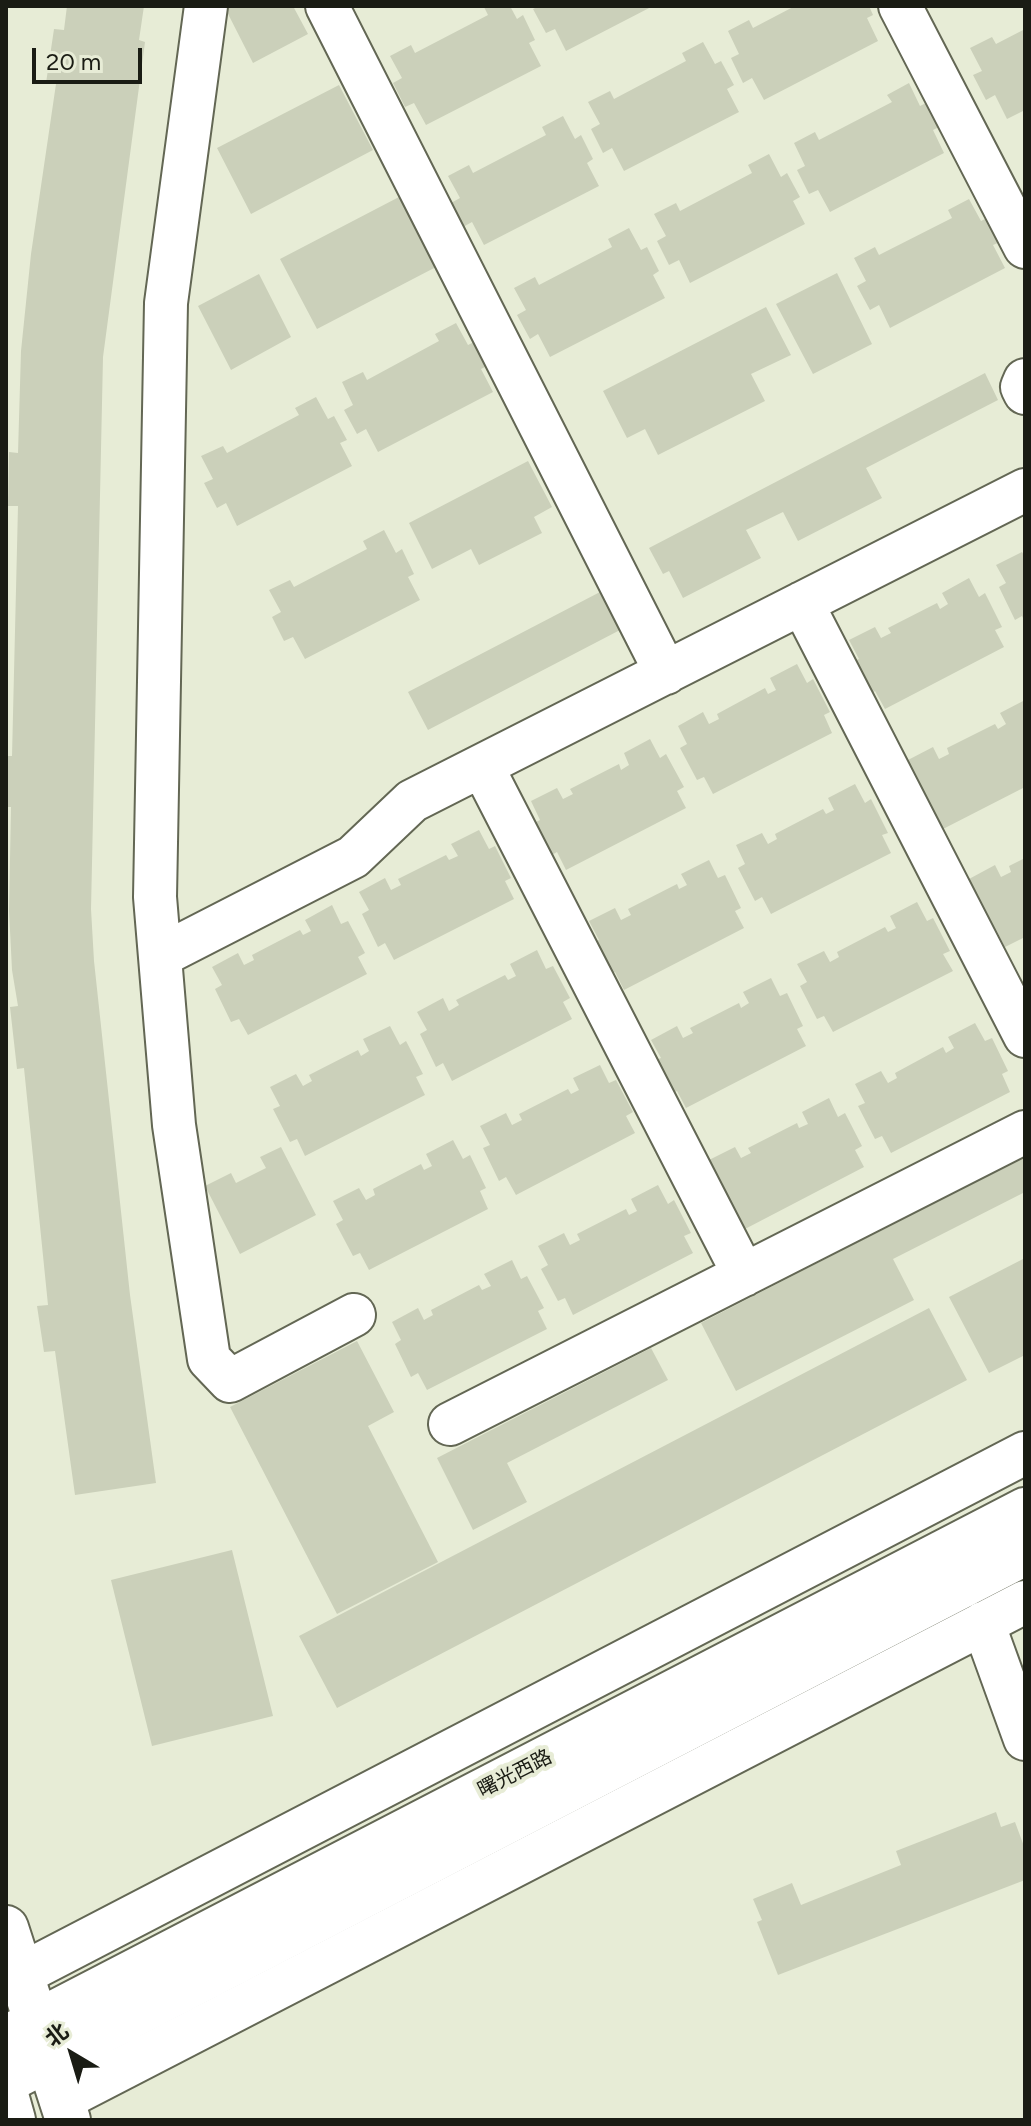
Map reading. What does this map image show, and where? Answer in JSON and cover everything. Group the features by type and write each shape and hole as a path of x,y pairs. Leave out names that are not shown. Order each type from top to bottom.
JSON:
{"main road":[{"name":"曙光西路","path":"44,2068 1025,1510"},
{"name":"曙光西路","path":"6,2081 44,2068 1025,1553"},
{"path":"6,1928 44,2068"},
{"path":"6,2095 13,2120"}],"street":[{"path":"206,6 166,303 155,897 174,1125 209,1359 230,1381 354,1315"},
{"path":"327,6 666,673"},
{"path":"900,6 1025,247"},
{"path":"1025,380 1022,387 1025,393"},
{"path":"160,956 353,857 412,801 1025,490"},
{"path":"802,603 1025,1036"},
{"path":"482,766 744,1275"},
{"path":"450,1424 1025,1132"},
{"path":"20,1975 1025,1453"},
{"path":"44,2068 1025,1602"},
{"path":"983,1623 1025,1739"}],"building":[{"path":"67,6 144,6 139,40 145,42 103,357 91,909 130,1295 156,1483 75,1495 55,1351 44,1352 37,1306 48,1305 24,1068 17,1069 10,1007 18,1006 12,970 9,911 11,807 6,807 6,756 12,756 18,506 8,506 9,452 18,453 21,351 31,254 56,84 46,83 54,29 64,30"},
{"path":"293,6 308,34 253,63 225,8"},
{"path":"510,6 517,19 523,15 535,40 529,43 541,66 426,125 414,103 405,107 393,83 402,78 390,56 411,45 415,53 488,15 484,7"},
{"path":"539,6 653,6 566,51 555,29 546,33 533,9"},
{"path":"795,6 869,6 873,15 867,18 878,41 764,100 752,78 743,83 731,58 739,54 728,31 749,20 753,28"},
{"path":"1025,29 1025,110 1007,119 995,95 986,100 973,75 982,71 970,48 992,37 996,44"},
{"path":"703,42 715,64 721,61 734,85 727,89 739,112 624,171 612,148 603,153 591,129 600,124 588,102 610,91 614,99 686,61 682,53"},
{"path":"909,83 920,106 926,103 939,127 933,130 944,153 830,212 818,190 809,194 797,170 805,166 794,143 815,132 819,140 892,102 887,95"},
{"path":"339,85 373,150 251,214 217,148"},
{"path":"563,116 575,139 581,135 593,159 587,163 599,186 484,245 472,222 463,227 451,203 460,198 448,176 469,165 473,173 546,135 542,127"},
{"path":"769,154 781,177 787,173 800,197 793,201 805,224 690,283 679,260 669,265 657,241 666,236 654,214 676,203 680,211 752,173 748,165"},
{"path":"399,197 436,267 317,329 280,259"},
{"path":"969,199 981,221 987,218 1000,242 993,245 1005,268 890,328 879,305 870,310 857,286 866,281 854,258 875,247 879,255 952,218 948,210"},
{"path":"629,228 641,250 647,247 659,271 653,275 665,298 550,357 538,334 530,339 517,315 526,310 514,288 535,277 539,285 612,247 608,239"},
{"path":"837,273 872,344 813,374 776,304"},
{"path":"259,274 291,337 231,370 198,306"},
{"path":"766,307 791,355 751,374 765,401 658,455 645,429 627,438 603,391"},
{"path":"456,323 468,345 474,342 487,366 481,369 493,392 378,452 366,429 357,434 344,410 353,405 342,382 363,372 367,380 439,341 435,334"},
{"path":"985,373 998,400 866,468 882,498 798,541 783,512 746,530 761,558 683,598 669,571 663,574 649,548"},
{"path":"316,397 328,419 334,416 347,440 340,443 352,466 237,526 226,503 217,508 204,483 213,479 201,456 223,446 227,453 299,415 295,408"},
{"path":"528,461 552,507 534,517 542,533 479,565 471,549 432,569 409,523"},
{"path":"384,530 396,553 402,549 414,574 408,577 420,600 305,659 293,637 284,641 272,617 281,612 269,590 290,580 294,587 367,549 363,541"},
{"path":"1022,552 1025,557 1025,622 1022,616 1015,620 999,587 1006,583 996,565"},
{"path":"969,578 979,597 985,593 1002,627 995,630 1004,647 885,709 875,691 869,695 852,662 859,659 849,640 875,627 881,638 891,633 888,628 937,603 940,609 948,604 942,593"},
{"path":"600,592 620,630 428,730 408,692"},
{"path":"797,664 807,683 813,679 830,712 824,715 832,733 713,794 704,777 697,780 680,748 687,744 678,726 703,712 709,724 719,719 717,714 765,688 768,694 776,690 770,678"},
{"path":"1025,700 1025,787 943,829 934,812 927,815 910,782 917,779 908,760 933,747 939,759 949,754 947,748 995,724 998,729 1006,724 1000,713"},
{"path":"650,739 660,758 666,754 684,787 677,791 686,808 566,870 557,852 550,856 534,823 540,820 531,801 557,788 563,799 573,794 570,789 619,764 621,770 629,765 624,753"},
{"path":"855,784 865,803 871,799 888,833 882,835 891,853 771,914 762,897 755,901 738,868 745,864 736,845 762,833 768,844 777,839 775,834 823,809 826,814 834,810 828,798"},
{"path":"479,830 489,849 495,846 511,878 505,881 514,899 394,960 385,943 378,947 362,914 369,910 359,892 385,878 391,890 401,885 398,879 446,855 449,860 458,856 451,844"},
{"path":"1025,858 1025,937 1005,947 996,930 989,934 972,900 979,897 969,879 995,865 1001,877 1011,872 1009,866"},
{"path":"709,860 718,878 725,875 741,908 735,911 744,928 624,990 615,972 609,976 591,943 599,940 589,921 615,908 621,920 631,915 628,909 677,884 679,889 687,885 681,874"},
{"path":"917,902 927,921 933,918 950,951 943,954 953,971 833,1032 824,1016 817,1019 800,986 807,982 797,964 824,951 830,962 839,957 837,952 885,927 888,932 896,928 890,916"},
{"path":"332,905 341,924 348,921 365,953 358,957 367,974 248,1035 239,1019 231,1022 215,989 222,985 212,967 238,953 244,965 254,960 252,955 300,930 303,935 311,931 305,920"},
{"path":"537,950 546,969 553,966 570,998 563,1002 572,1019 452,1081 443,1063 436,1067 420,1034 427,1030 417,1012 443,998 449,1011 459,1005 456,1000 505,975 508,980 516,976 510,964"},
{"path":"771,978 780,996 787,993 803,1026 797,1029 806,1046 686,1108 677,1091 671,1094 653,1061 661,1058 651,1040 677,1026 683,1038 693,1033 690,1028 739,1003 741,1008 749,1003 743,992"},
{"path":"975,1023 985,1041 992,1038 1008,1071 1002,1074 1010,1092 891,1153 882,1136 875,1139 858,1106 865,1103 855,1084 881,1071 888,1083 897,1078 895,1073 943,1047 946,1053 954,1048 948,1037"},
{"path":"390,1026 400,1045 406,1041 423,1074 416,1077 425,1095 305,1156 297,1139 290,1142 273,1109 280,1106 270,1087 296,1074 303,1086 312,1081 309,1075 358,1050 361,1056 369,1051 363,1039"},
{"path":"600,1065 609,1083 616,1080 633,1112 626,1116 635,1133 516,1195 506,1177 499,1181 483,1148 490,1145 480,1126 506,1113 512,1125 522,1120 519,1114 568,1089 571,1094 579,1090 573,1078"},
{"path":"829,1098 838,1117 845,1113 862,1146 855,1150 864,1167 745,1229 735,1211 728,1215 712,1182 719,1178 709,1160 735,1147 741,1158 751,1153 748,1148 797,1123 799,1128 808,1124 802,1112"},
{"path":"453,1140 463,1159 470,1155 486,1188 480,1191 488,1209 369,1270 360,1253 353,1256 336,1224 343,1220 333,1201 359,1188 366,1200 375,1195 373,1189 421,1164 424,1170 432,1166 426,1154"},
{"path":"281,1147 316,1215 240,1254 205,1186 231,1173 236,1183 266,1168 260,1157"},
{"path":"1025,1156 1025,1192 893,1259 914,1300 736,1391 701,1323"},
{"path":"658,1185 668,1204 674,1200 691,1233 684,1236 693,1253 573,1315 565,1298 558,1301 541,1269 548,1265 538,1246 564,1233 570,1245 580,1240 577,1234 626,1209 629,1215 637,1211 631,1199"},
{"path":"1025,1258 1025,1355 989,1373 949,1297"},
{"path":"512,1260 521,1279 527,1276 544,1308 538,1311 547,1329 427,1390 418,1373 411,1377 395,1344 401,1340 392,1322 418,1308 424,1320 433,1315 431,1310 479,1285 482,1290 491,1286 484,1274"},
{"path":"929,1308 967,1380 337,1708 299,1636"},
{"path":"357,1341 394,1412 368,1426 438,1562 337,1614 230,1407"},
{"path":"651,1348 668,1380 507,1463 527,1502 473,1530 437,1458"},
{"path":"232,1550 273,1716 152,1746 111,1580"},
{"path":"996,1812 1001,1827 1015,1822 1025,1849 1025,1880 778,1975 757,1922 762,1920 753,1899 792,1883 801,1905 901,1865 896,1851"}]}
